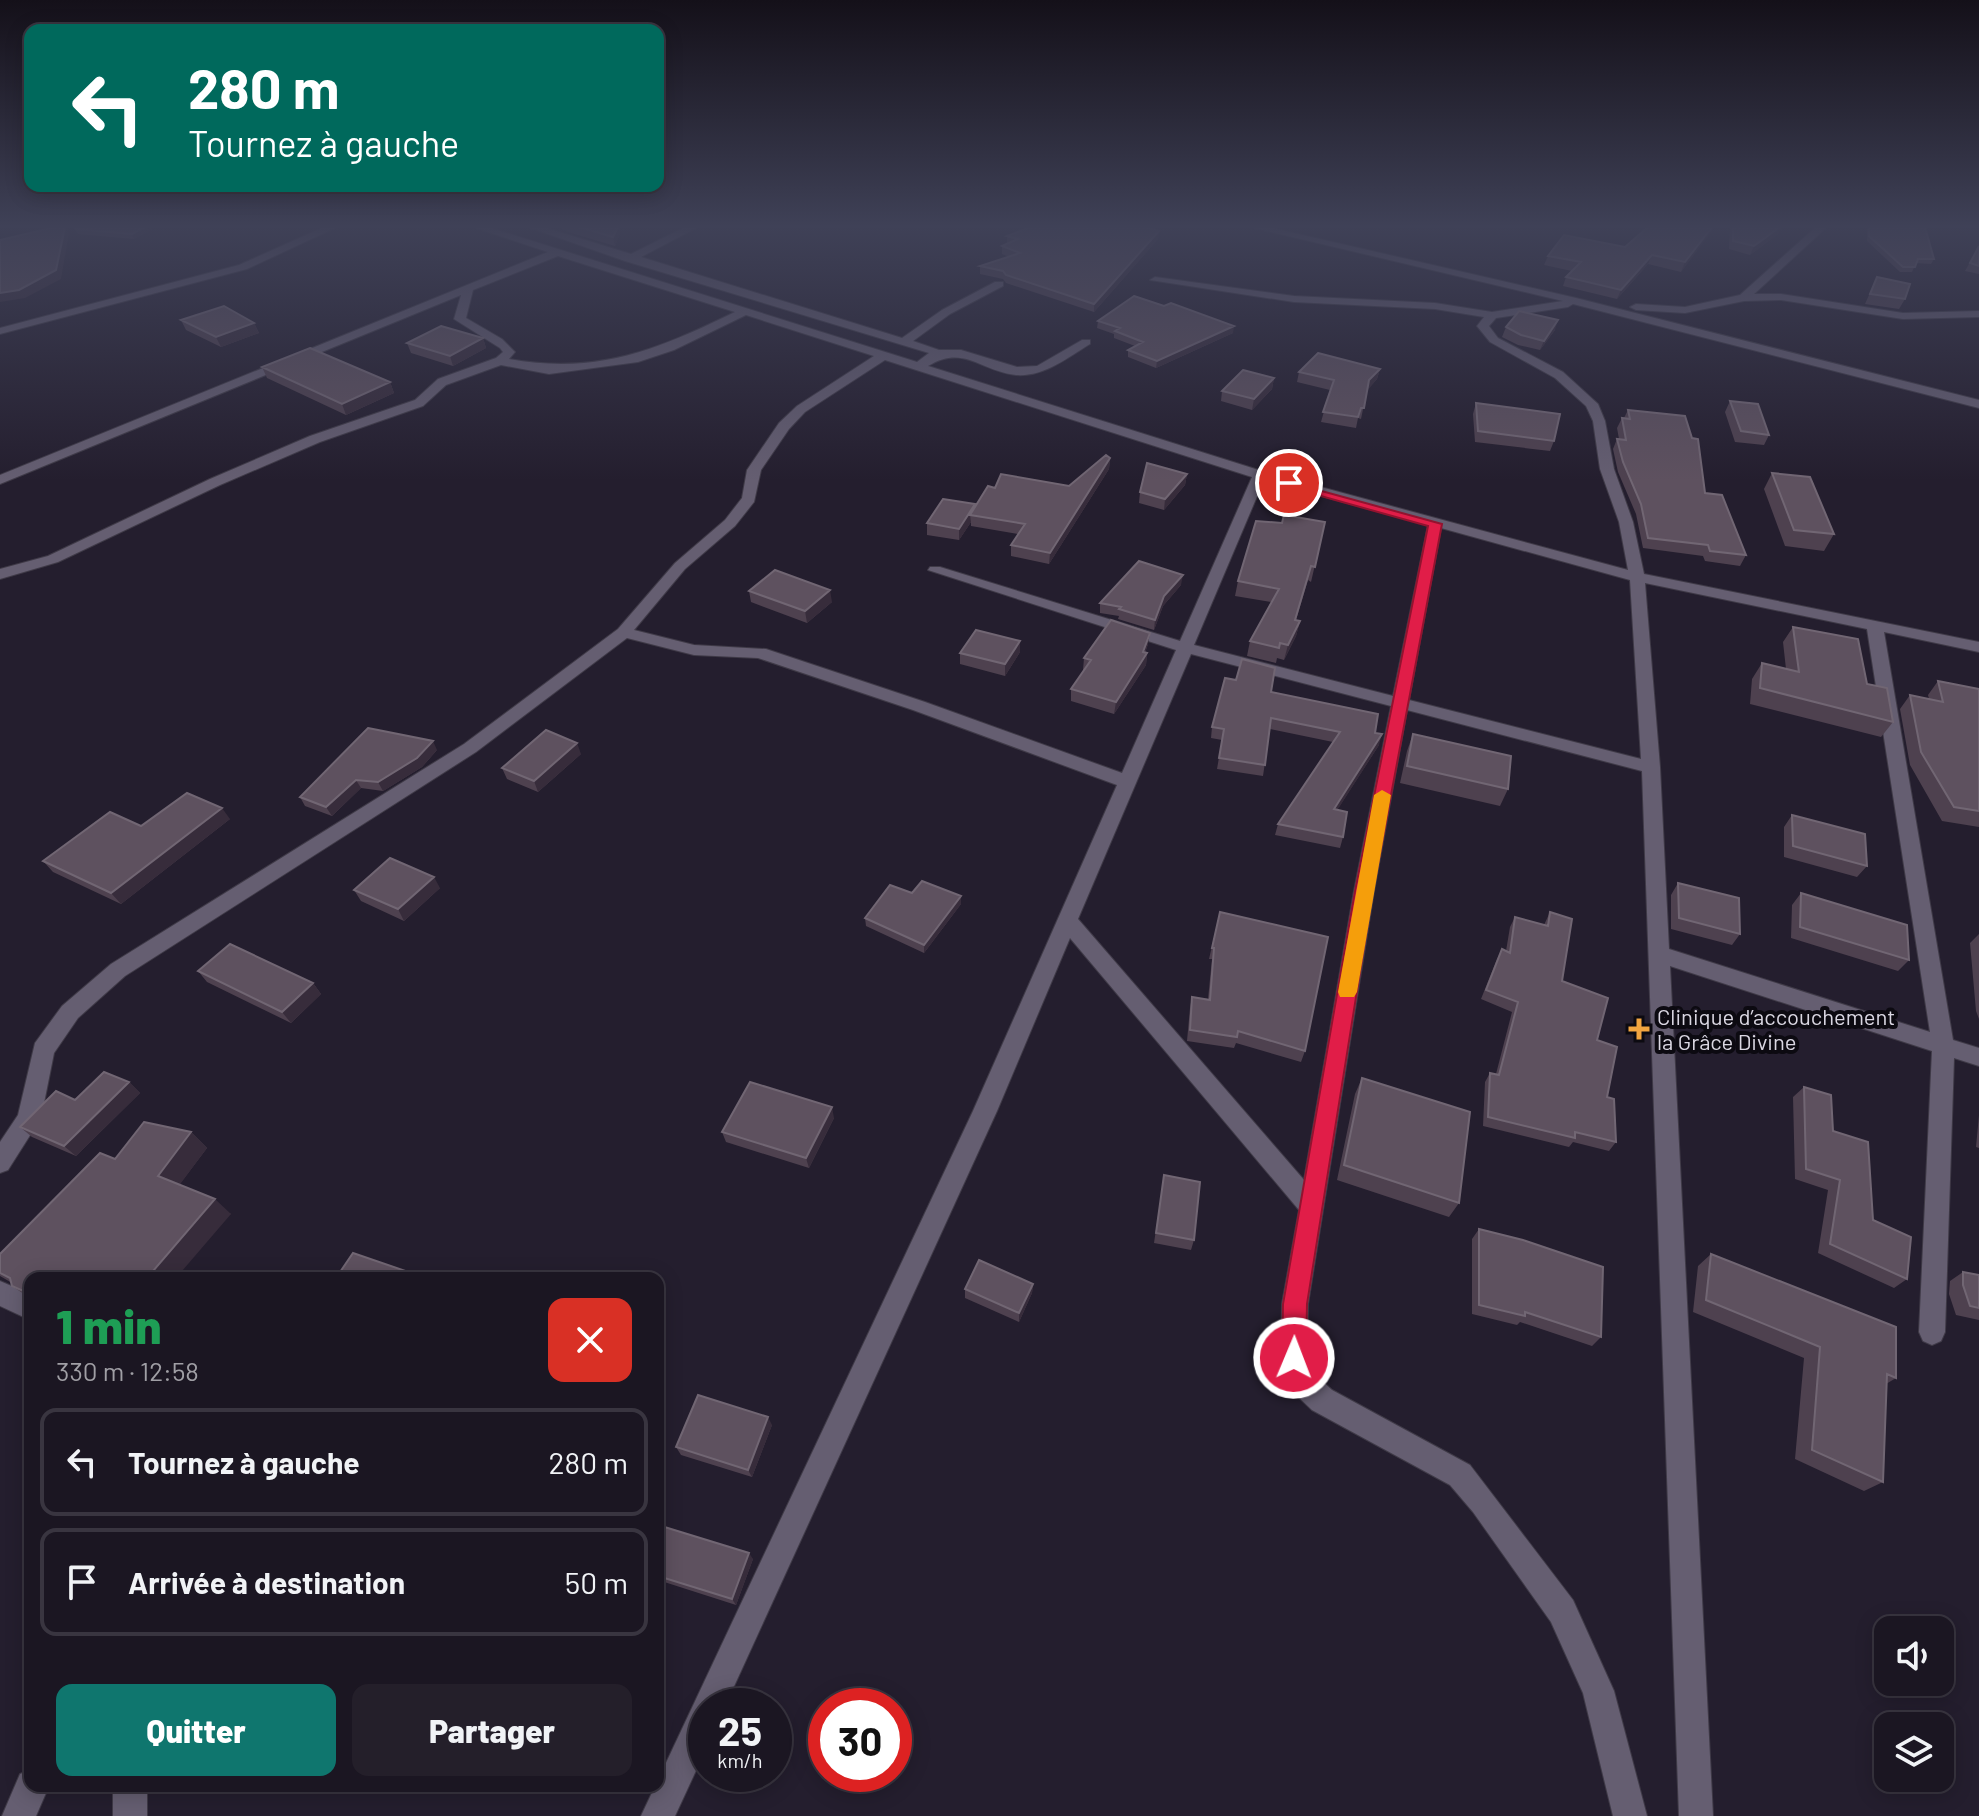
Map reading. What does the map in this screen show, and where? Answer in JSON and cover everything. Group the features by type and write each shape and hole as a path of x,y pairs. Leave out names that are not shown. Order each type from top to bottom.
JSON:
{"street":[{"path":"0,331 73,312"},
{"path":"0,480 414,312"},
{"path":"0,574 53,559 215,482 315,439 419,403 442,382 500,361 509,352 500,339 470,329 460,319 462,312"},
{"path":"500,361 549,370 638,358 670,348 744,312 1260,475 1435,524 1637,577 1979,647"},
{"path":"810,312 905,341 936,354 957,352 1016,371 1040,369"},
{"path":"905,341 946,312"},
{"path":"1471,312 1492,315 1517,312"},
{"path":"1618,312 1979,404"},
{"path":"1876,312 1903,316 1979,314"},
{"path":"1492,315 1483,326 1494,340 1559,375 1592,404 1599,421 1607,469 1626,522 1637,577 1651,767 1696,1816"},
{"path":"1006,395 1040,369 1086,342"},
{"path":"917,367 936,354"},
{"path":"0,1162 29,1118 43,1050 70,1012 118,970 470,748 624,632 680,566 740,511 749,499 754,470 784,426 801,409 883,356"},
{"path":"717,1688 985,1111 1260,475"},
{"path":"1435,524 1364,891 1295,1304 1294,1358 1301,1380 1322,1400 1460,1475 1483,1502 1562,1611 1598,1691 1630,1816"},
{"path":"935,570 1185,648 1651,767"},
{"path":"1875,627 1943,1044 1932,1332"},
{"path":"624,632 694,650 760,653 919,706 1128,782"},
{"path":"1068,921 1312,1207"},
{"path":"1658,954 1979,1057"},
{"path":"0,1293 24,1304"},
{"path":"658,1816 688,1752"},
{"path":"19,1816 29,1792"},
{"path":"130,1792 130,1816"}],"building":[{"path":"206,312 234,312 254,323 216,337 181,320"},
{"path":"1111,312 1195,312 1234,326 1157,361 1128,350 1143,342 1115,331 1120,328 1098,321"},
{"path":"1518,312 1558,320 1544,341 1506,327"},
{"path":"441,326 483,338 450,356 407,343"},
{"path":"310,348 390,382 342,404 262,367"},
{"path":"1318,353 1380,369 1369,380 1364,408 1361,408 1358,417 1323,412 1334,380 1299,372"},
{"path":"1243,370 1274,378 1254,399 1222,391"},
{"path":"1730,401 1758,404 1769,435 1741,431"},
{"path":"1476,403 1560,414 1554,441 1478,431"},
{"path":"1628,410 1685,416 1692,438 1698,439 1705,493 1722,495 1746,555 1710,551 1708,545 1648,538 1641,504 1617,439 1626,440 1622,418 1630,419"},
{"path":"1106,455 1110,458 1050,553 1011,545 1025,524 970,515 988,486 995,488 1001,474 1069,486"},
{"path":"1147,463 1187,474 1165,499 1140,492"},
{"path":"1772,473 1810,477 1834,534 1794,530"},
{"path":"943,499 975,504 959,529 927,523"},
{"path":"1284,515 1325,522 1315,567 1311,566 1295,620 1300,621 1288,645 1280,643 1279,648 1250,641 1279,589 1238,581 1256,521 1282,523"},
{"path":"1139,561 1183,575 1164,596 1155,620 1100,603"},
{"path":"775,570 830,590 805,611 749,591"},
{"path":"1111,620 1150,633 1143,652 1147,653 1116,702 1071,689 1091,660 1084,658"},
{"path":"1793,627 1858,639 1867,684 1887,688 1893,722 1760,688 1762,663 1799,672"},
{"path":"976,630 1020,641 1005,664 960,653"},
{"path":"1242,659 1275,668 1271,692 1378,714 1375,733 1382,734 1334,809 1347,812 1343,837 1278,824 1340,732 1271,718 1265,765 1219,758 1224,729 1212,727 1225,678 1236,680"},
{"path":"1938,681 1979,689 1979,811 1954,807 1921,752 1910,695 1943,702"},
{"path":"368,728 433,741 417,758 378,782 356,780 326,807 300,797"},
{"path":"546,730 577,743 534,781 502,768"},
{"path":"1413,734 1511,756 1508,789 1407,766"},
{"path":"187,793 222,808 111,893 43,861 110,812 141,826"},
{"path":"1792,815 1865,834 1867,866 1793,846"},
{"path":"390,858 434,877 398,909 354,890"},
{"path":"922,881 961,896 924,945 865,918 890,885 912,893"},
{"path":"1678,883 1739,898 1740,934 1679,918"},
{"path":"1801,893 1907,925 1909,960 1800,927"},
{"path":"1220,912 1328,937 1305,1051 1238,1031 1237,1037 1190,1030 1192,997 1210,1000 1212,948"},
{"path":"1550,912 1572,919 1562,981 1608,998 1597,1040 1617,1047 1607,1097 1614,1099 1616,1142 1575,1132 1575,1138 1488,1117 1490,1073 1499,1075 1518,1002 1486,990 1502,949 1510,953 1515,917 1548,926"},
{"path":"230,944 313,983 282,1012 198,971"},
{"path":"104,1072 129,1082 64,1146 20,1127 56,1091 75,1100"},
{"path":"1362,1078 1470,1112 1459,1203 1344,1165"},
{"path":"750,1082 832,1107 806,1158 722,1132"},
{"path":"1804,1087 1831,1095 1833,1131 1868,1142 1873,1220 1911,1237 1907,1279 1830,1244 1840,1180 1806,1169"},
{"path":"144,1122 191,1132 158,1176 215,1199 152,1272 24,1272 24,1291 12,1286 10,1278 0,1273 0,1254 100,1153 115,1159"},
{"path":"1164,1175 1200,1182 1194,1240 1156,1233"},
{"path":"1479,1229 1603,1267 1601,1337 1525,1312 1525,1316 1479,1305"},
{"path":"353,1253 408,1272 340,1272"},
{"path":"1711,1254 1896,1327 1896,1378 1887,1374 1883,1482 1812,1450 1820,1347 1706,1300"},
{"path":"979,1260 1033,1284 1019,1313 965,1289"},
{"path":"1963,1272 1979,1275 1979,1308 1970,1306 1963,1285"},
{"path":"698,1395 768,1417 748,1470 676,1447"},
{"path":"664,1527 749,1553 732,1599 664,1578"}],"slow traffic":[{"path":"1347,992 1382,795"}],"place":[{"name":"Clinique d’accouchement la Grâce Divine","path":"1639,1029"}],"route":[{"path":"1289,483 1435,524 1364,891 1295,1304 1294,1358"}]}
